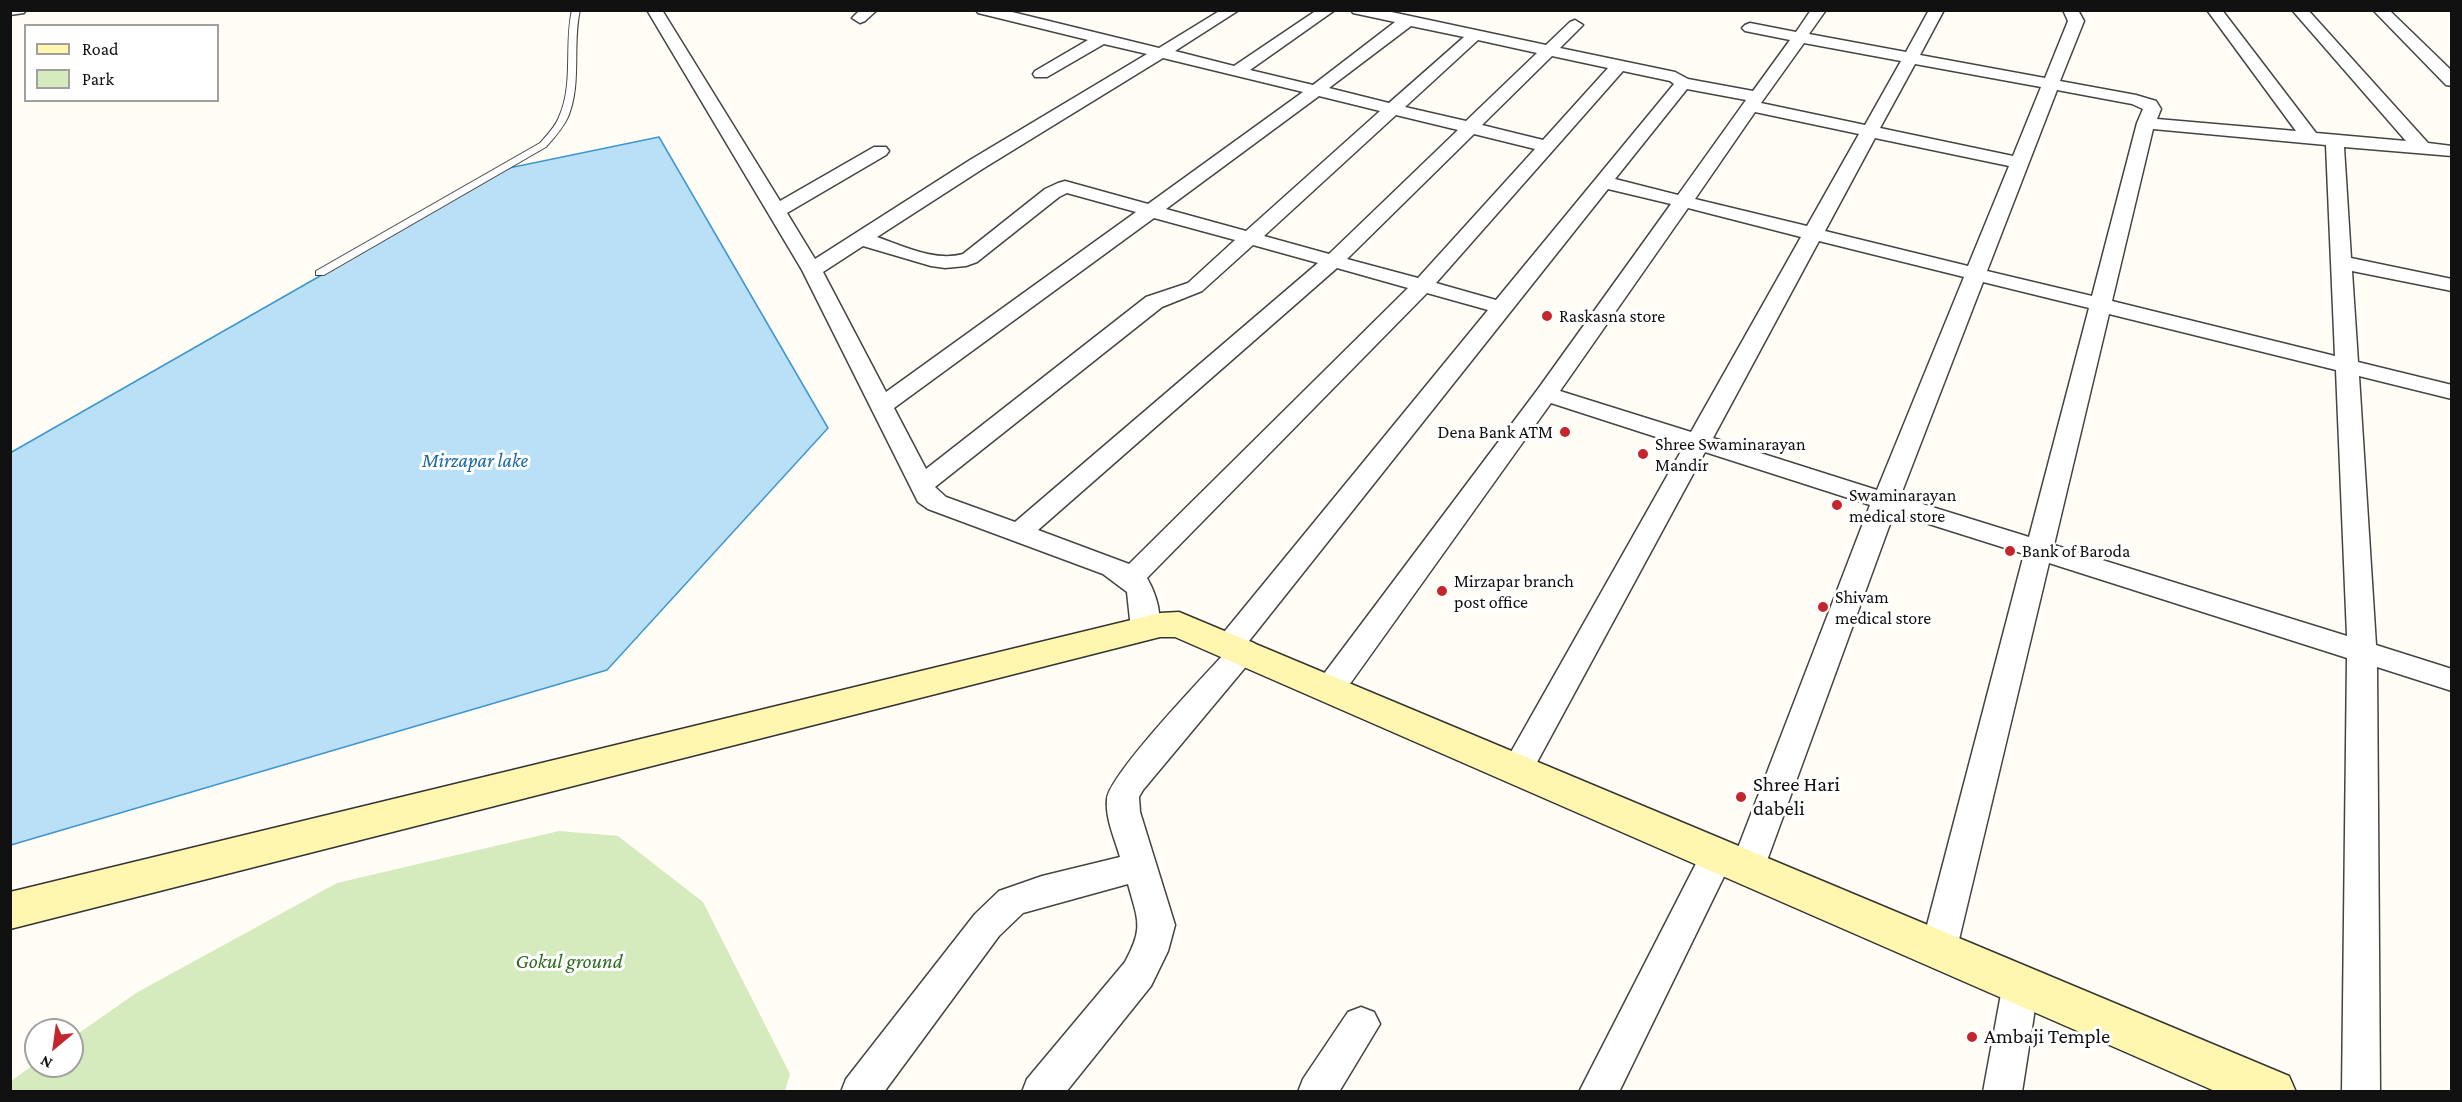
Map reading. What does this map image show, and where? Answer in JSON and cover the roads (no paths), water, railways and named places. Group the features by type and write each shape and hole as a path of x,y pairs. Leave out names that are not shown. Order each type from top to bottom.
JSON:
{"street":[{"path":"10,11 19,10"},
{"path":"654,10 812,270 927,496 937,503 1113,567 1132,577 1143,592 1145,628"},
{"path":"983,10 1468,129 1547,146"},
{"path":"812,270 984,160 1232,10"},
{"path":"1236,72 1328,10"},
{"path":"1358,10 1675,77 1683,83 1870,131 2020,162"},
{"path":"1331,687 1546,394 1819,10"},
{"path":"1518,768 1937,10"},
{"path":"1598,1092 1733,860 1885,501 2076,21 2070,10"},
{"path":"2214,10 2323,139 2341,262 2362,652 2361,1092"},
{"path":"2299,10 2422,148"},
{"path":"2380,10 2451,81"},
{"path":"881,407 1315,91 1407,21"},
{"path":"1019,532 1333,261 1575,25"},
{"path":"1750,28 2145,102 2152,109 2146,123 1939,948"},
{"path":"921,486 1160,297 1188,291 1475,35"},
{"path":"1041,74 1101,39"},
{"path":"1132,577 1422,286 1619,66"},
{"path":"1041,1092 1138,974 1150,951 1158,925 1124,812 1123,797 1130,782 1683,83"},
{"path":"2146,123 2451,151"},
{"path":"776,211 880,151"},
{"path":"1604,182 2451,392"},
{"path":"862,239 941,262 952,263 970,258 1057,189 1074,188 1503,308"},
{"path":"2341,262 2451,285"},
{"path":"1546,394 2451,680"},
{"path":"10,911 1145,628 1179,624 1331,687 2272,1092"},
{"path":"860,1092 987,925 1011,902 1042,891 1140,867"},
{"path":"2002,1092 2020,983"},
{"path":"1317,1092 1361,1024"}],"lane":[{"path":"320,273 543,145 565,116 568,102 570,42 576,10"}],"water":[{"name":"Mirzapar lake","path":"659,137 828,428 607,670 11,845 10,453 509,168"}],"place":[{"name":"Raskasna store","path":"1547,316"},
{"name":"Dena Bank ATM","path":"1565,432"},
{"name":"Shree Swaminarayan Mandir","path":"1643,454"},
{"name":"Swaminarayan medical store","path":"1837,505"},
{"name":"Bank of Baroda","path":"2010,551"},
{"name":"Mirzapar branch post office","path":"1442,591"},
{"name":"Shivam medical store","path":"1823,607"},
{"name":"Shree Hari dabeli","path":"1741,797"},
{"name":"Ambaji Temple","path":"1972,1037"}],"park label":[{"name":"Gokul ground","path":"569,962"}]}
